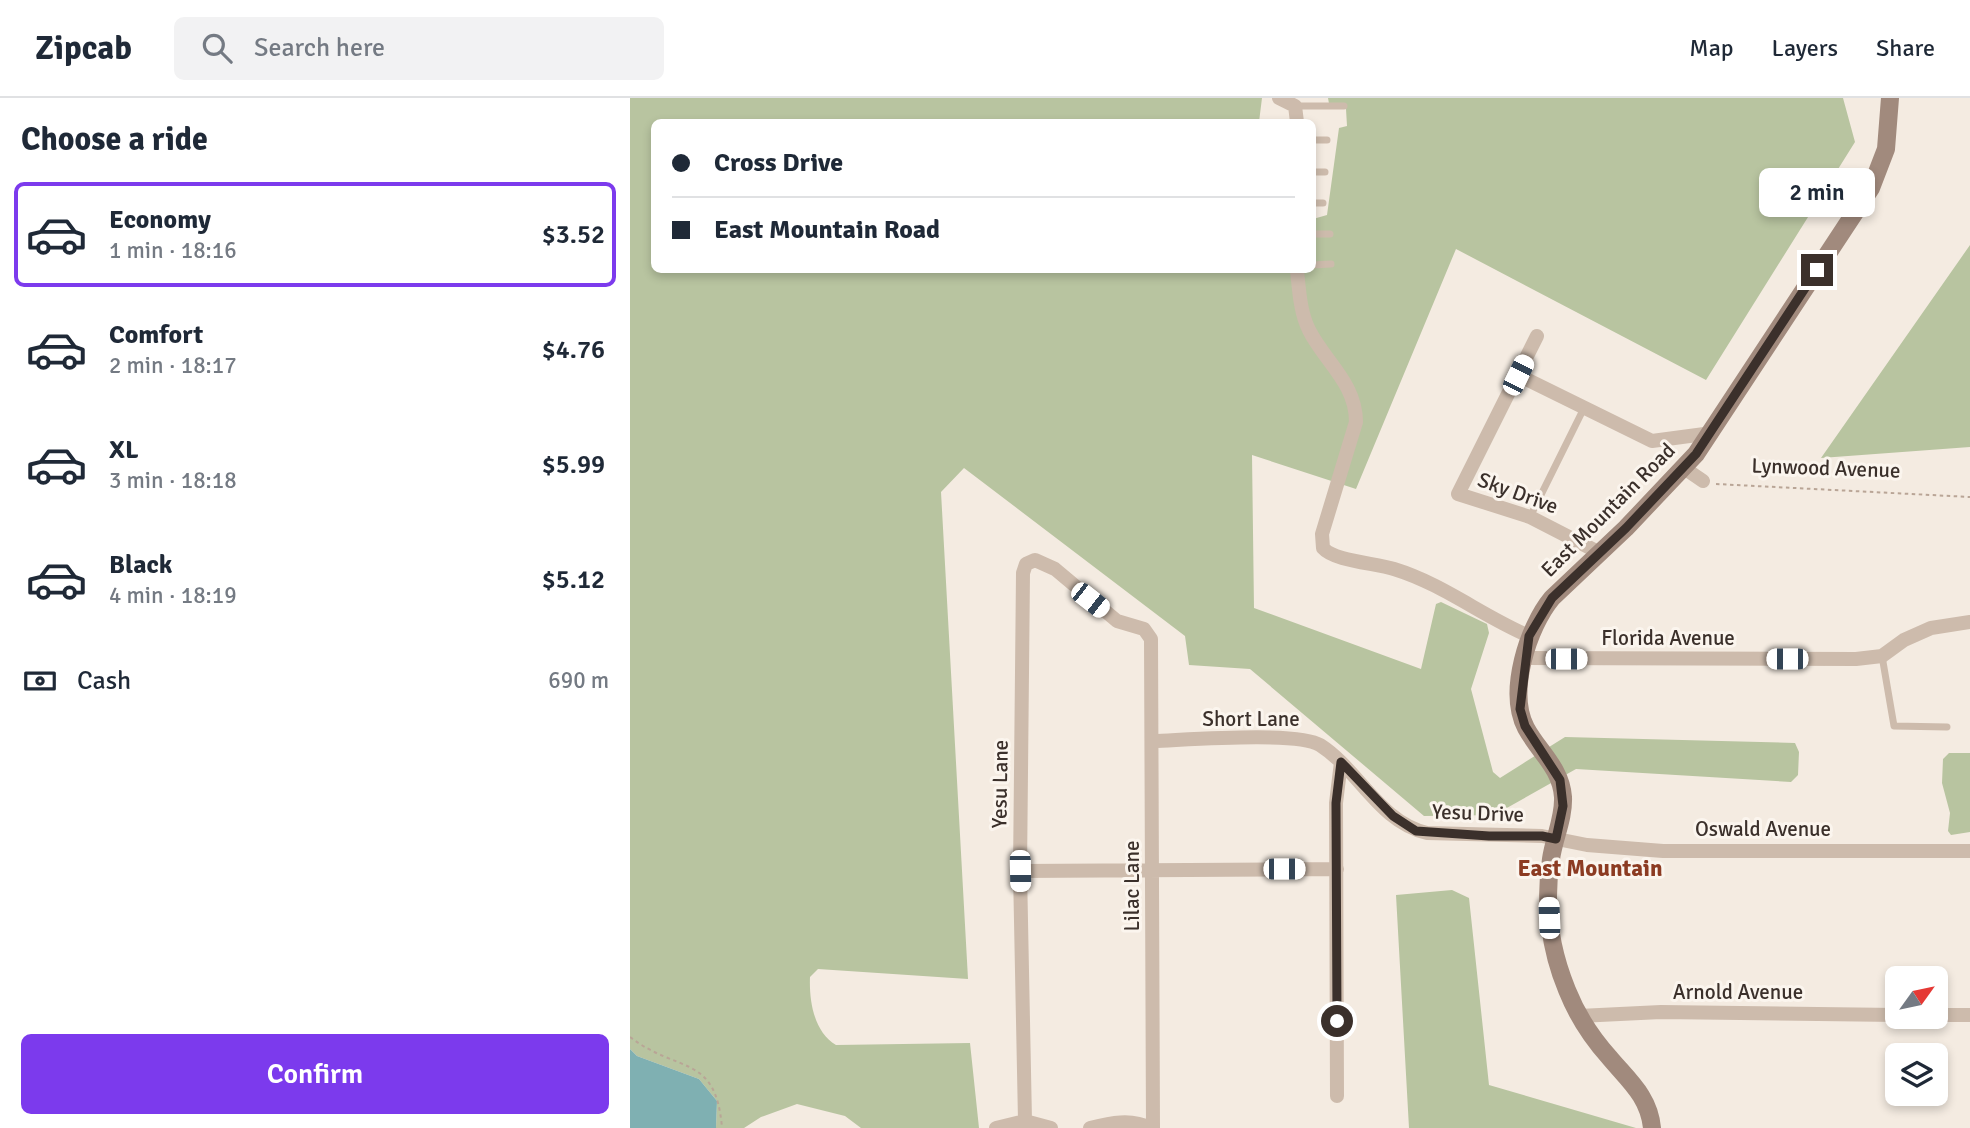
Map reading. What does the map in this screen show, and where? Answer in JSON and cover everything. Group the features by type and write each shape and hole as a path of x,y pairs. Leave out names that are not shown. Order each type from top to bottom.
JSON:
{"street":[{"path":"1279,98 1295,106 1297,119"},
{"name":"East Mountain Road","path":"1652,1128 1641,1094 1603,1050 1579,1016 1557,961 1549,918 1550,872 1563,806 1562,788 1558,774 1531,736 1521,714 1529,636 1552,598 1684,468 1712,433 1871,189 1886,149 1890,98"},
{"path":"1297,273 1305,320 1348,385 1356,412 1354,429 1322,534 1322,548 1334,556 1369,561 1428,580 1529,636"},
{"path":"1538,336 1518,375 1652,441 1712,433"},
{"name":"Sky Drive","path":"1518,375 1458,494 1530,517 1600,553"},
{"path":"1684,468 1703,481"},
{"name":"Yesu Lane","path":"1025,1121 1020,871 1023,573 1026,564 1031,561 1044,562 1117,621 1144,629 1151,644"},
{"name":"Florida Avenue","path":"1525,658 1856,659 1882,656 1914,635 1948,624 1970,622"},
{"name":"Lilac Lane","path":"1151,644 1154,741 1152,1128"},
{"name":"Short Lane","path":"1154,741 1304,739 1319,744 1341,762"},
{"path":"1337,1096 1336,803 1341,762"},
{"name":"Yesu Drive","path":"1341,762 1393,816 1416,831 1489,836 1542,836 1556,839"},
{"name":"Oswald Avenue","path":"1556,839 1663,851 1970,850"},
{"path":"1020,871 1337,869"},
{"name":"Arnold Avenue","path":"1579,1016 1661,1012 1885,1015"},
{"path":"1948,1015 1970,1015"},
{"path":"996,1128 1025,1121 1051,1128"},
{"path":"1090,1128 1122,1122 1152,1128"}],"lane":[{"path":"1295,106 1344,106"},
{"path":"1316,140 1327,140"},
{"path":"1316,172 1325,172"},
{"path":"1316,203 1323,204"},
{"path":"1316,234 1330,234"},
{"path":"1316,265 1331,264"},
{"path":"1530,517 1585,407"},
{"path":"1882,656 1894,726 1947,727"}],"path":[{"name":"Lynwood Avenue","path":"1703,481 1748,486 1798,486 1970,497"},
{"path":"630,1037 650,1053 687,1065 704,1076 717,1091 722,1128"}],"green space":[{"path":"630,98 1262,98 1259,119 651,119 651,273 1316,273 1316,218 1327,215 1339,128 1347,126 1346,109 1330,109 1328,98 1843,98 1855,142 1706,380 1456,249 1356,489 1252,455 1254,608 1421,669 1436,604 1441,602 1487,624 1489,633 1471,689 1493,772 1500,778 1565,737 1795,743 1799,752 1798,775 1791,782 1576,769 1505,809 1503,815 1424,816 1250,669 1189,665 1185,636 964,468 941,492 968,979 818,969 810,977 810,986 814,1015 823,1032 836,1045 970,1043 979,1128 861,1128 845,1116 797,1104 761,1117 744,1128 716,1128 717,1101 699,1079 637,1056 630,1049"},
{"path":"1970,245 1970,447 1821,458"},
{"path":"1949,753 1970,753 1970,832 1951,835 1948,831 1950,813 1942,783 1943,759"},
{"path":"1452,890 1469,898 1489,1085 1636,1128 1409,1128 1396,895"}],"water":[{"path":"630,1049 637,1056 699,1079 717,1101 716,1128 630,1128"}],"district":[{"name":"East Mountain","path":"1590,868"}],"route":[{"path":"1337,1021 1336,803 1341,762 1363,788 1393,816 1416,831 1489,836 1542,836 1556,839 1563,806 1560,780 1525,726 1520,709 1520,689 1529,636 1544,607 1558,591 1626,528 1696,454 1817,270"}]}
